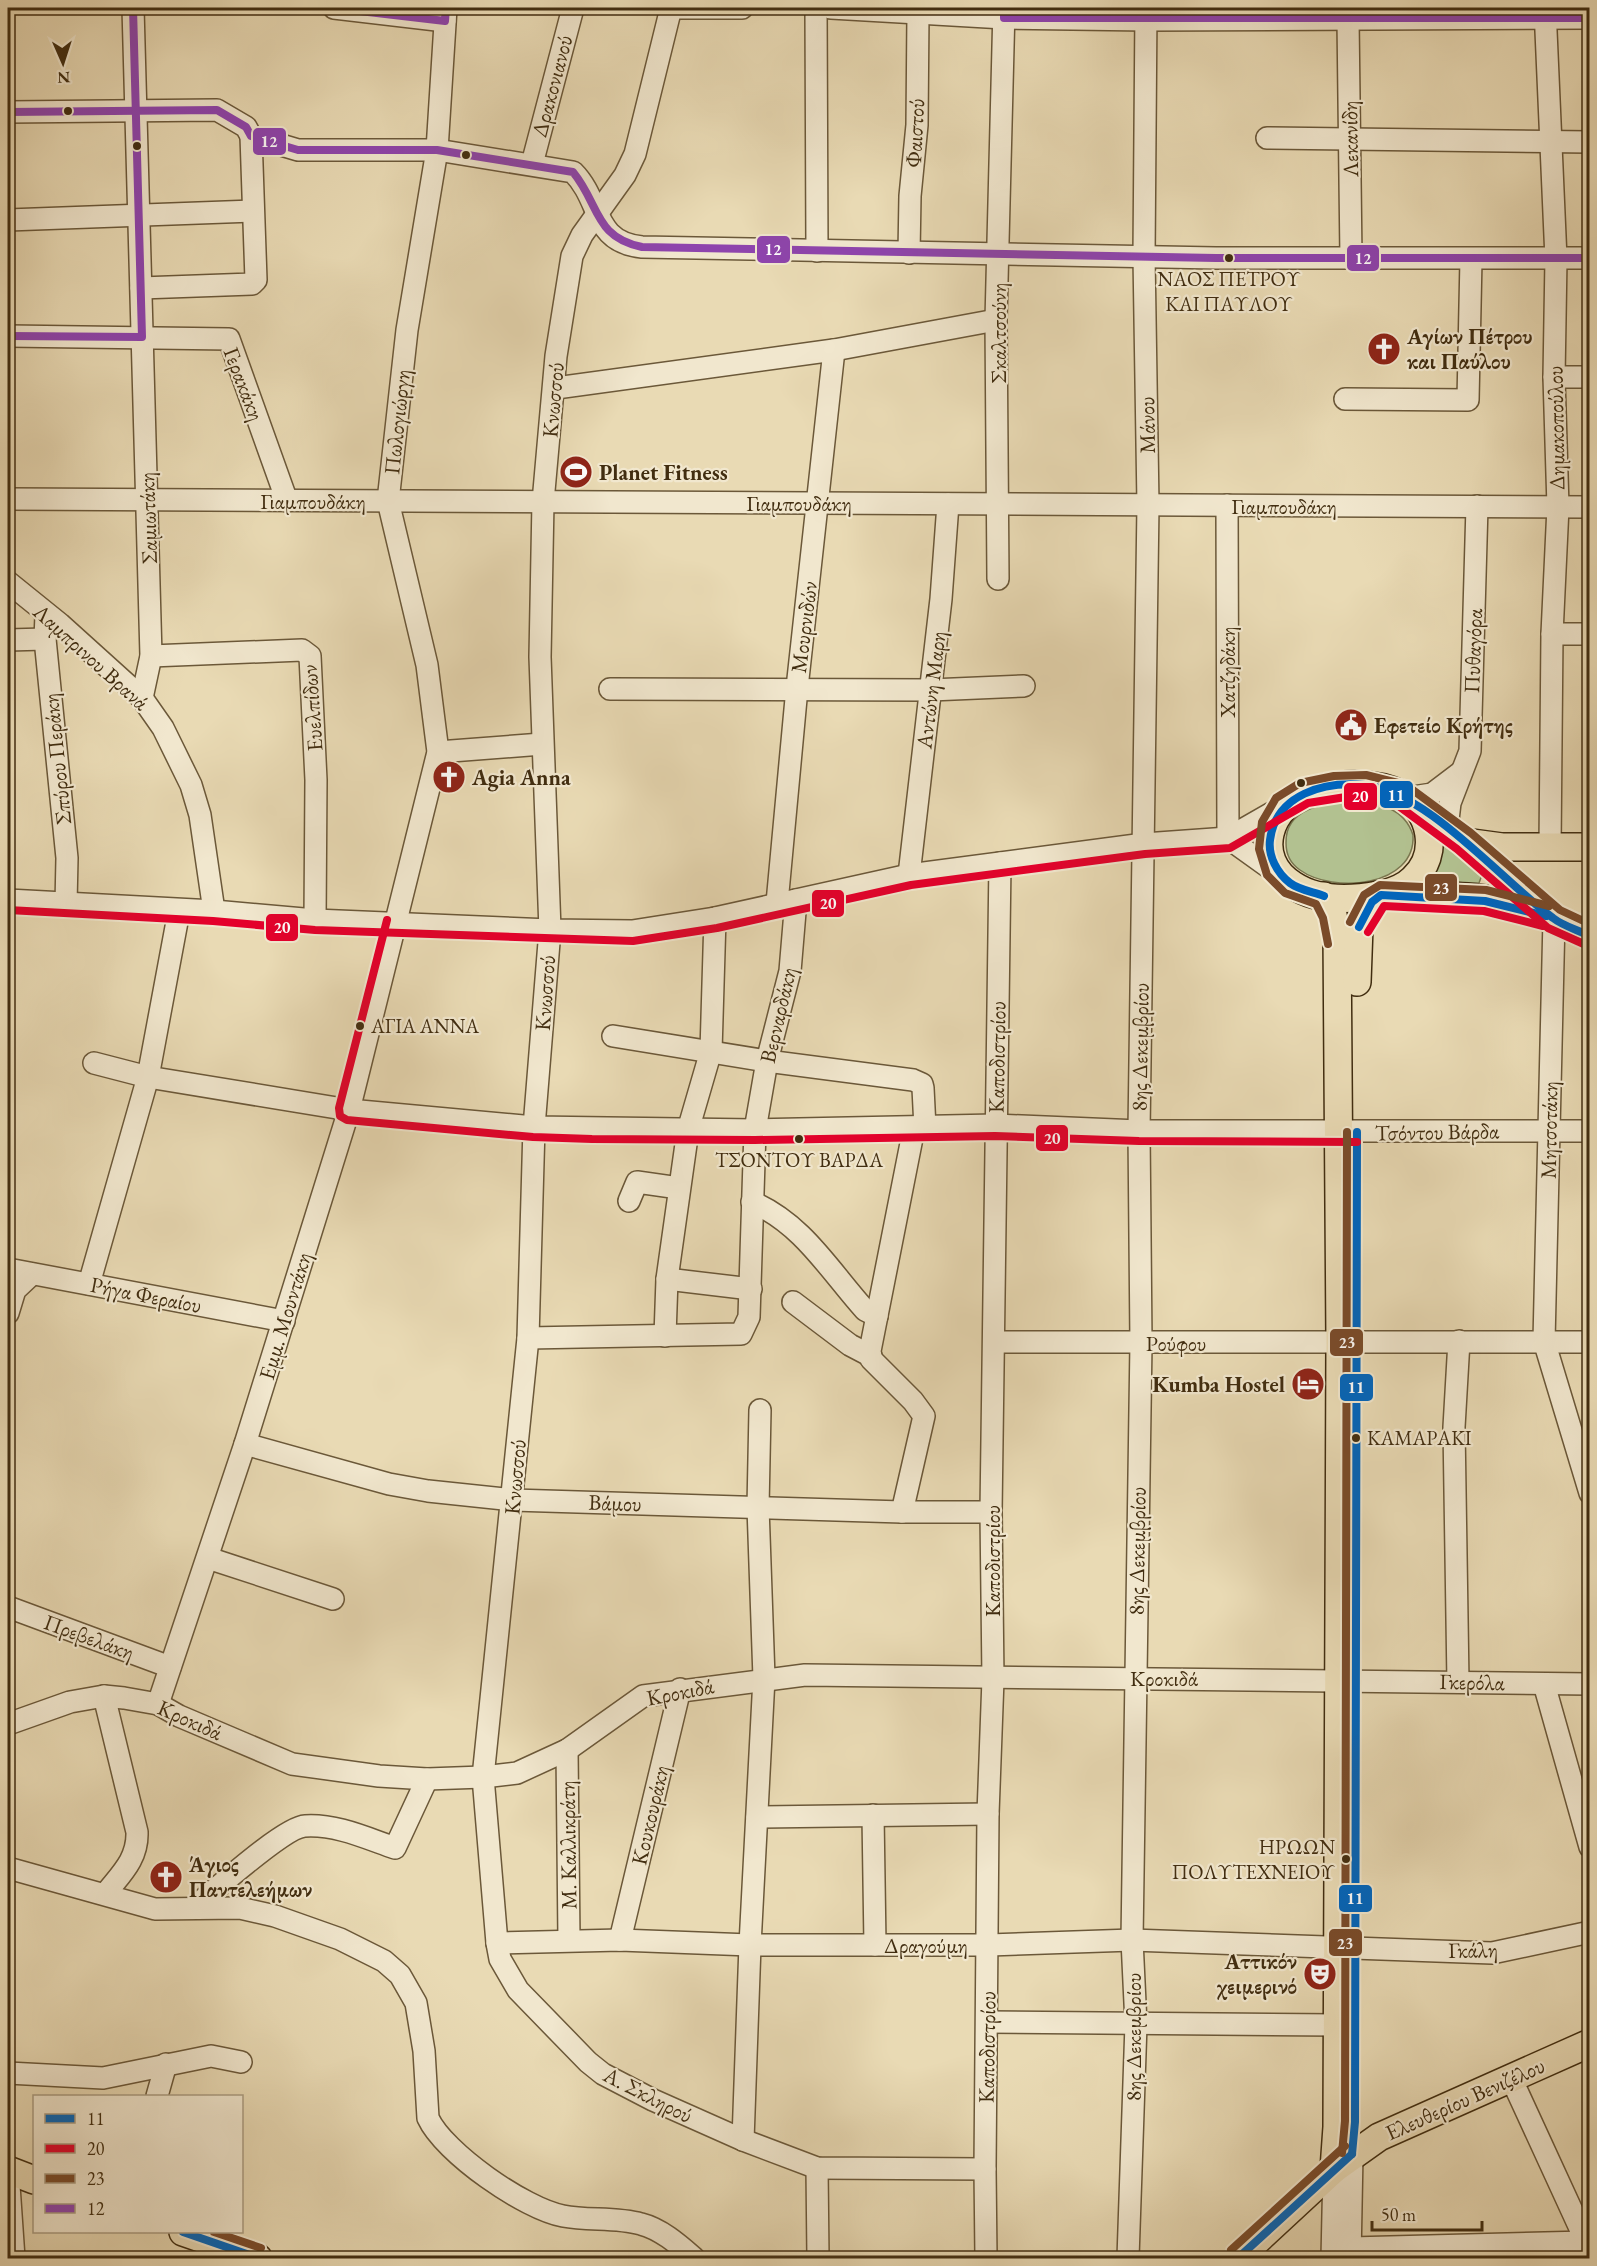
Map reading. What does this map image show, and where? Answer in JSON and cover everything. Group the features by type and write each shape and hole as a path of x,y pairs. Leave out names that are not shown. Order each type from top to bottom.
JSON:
{"main road":[{"path":"1554,919 1456,835 1413,804 1378,788 1335,786 1304,793 1284,805 1272,825 1269,836 1272,859 1283,877 1300,890 1324,896 1353,898 1379,895 1461,896 1516,905 1590,936"},
{"path":"1348,934 1379,895 1405,886 1415,878 1425,862 1430,844 1429,832 1413,804"},
{"path":"1456,835 1502,847 1590,847"},
{"path":"1461,896 1507,878 1538,859 1550,848"},
{"path":"1324,896 1333,915 1348,934 1346,1948 1355,2122 1343,2161"},
{"path":"1343,2161 1337,2025 1346,1948"},
{"name":"Ελευθερίου Βενιζέλου","path":"1238,2259 1343,2161 1379,2137 1590,2043"},
{"path":"8,2170 33,2180"},
{"path":"186,2233 258,2259"}],"street":[{"name":"Σαμιωτάκη","path":"134,8 151,656 142,698"},
{"path":"334,8 445,14"},
{"name":"Δρακονιανού","path":"532,164 573,8"},
{"path":"670,8 742,8"},
{"name":"Κνωσσού","path":"483,1777 528,1338 534,1127 550,930 546,783 542,744 543,502 556,388 556,356 572,256 597,214 625,175 635,154 670,8"},
{"path":"816,8 817,251"},
{"path":"831,8 918,13 1147,14 1348,19 1545,13 1590,18"},
{"name":"Φαιστού","path":"909,253 910,196 917,125 918,13"},
{"name":"Σκαλτσούνη","path":"998,579 996,320 1004,13"},
{"name":"Δημακοπούλου","path":"1545,13 1556,259 1554,377 1558,507 1552,634 1550,848"},
{"name":"Πωλογιώργη","path":"397,923 438,752 427,664 388,501 407,330 437,150 445,14"},
{"name":"Μάνου","path":"1144,844 1149,505 1144,256 1147,14"},
{"name":"Λεκανίδη","path":"1348,19 1351,258"},
{"path":"8,112 216,110 246,127 250,136 255,280 252,284 141,288"},
{"path":"250,136 298,150 437,150 573,172 587,187 597,214 613,238 627,246 999,255 1590,258"},
{"path":"1267,138 1590,142"},
{"path":"8,220 253,211"},
{"path":"1345,399 1468,400 1471,259"},
{"path":"556,388 834,350 996,320"},
{"name":"Γερακάκη","path":"8,336 225,337 231,341 287,501"},
{"name":"Μουρνιδών","path":"787,901 797,688 834,350"},
{"path":"1554,377 1590,377"},
{"name":"Γιαμπουδάκη","path":"8,499 1590,507"},
{"name":"Αντώνη Μαρη","path":"909,875 931,690 948,504"},
{"name":"Χατζηδάκη","path":"1227,505 1228,838"},
{"name":"Πυθαγόρα","path":"1456,835 1450,803 1470,751 1477,506"},
{"name":"Λαμπρινου Βρανά","path":"8,582 60,624 142,698 163,728 191,785 200,814 214,910"},
{"name":"Σπύρου Περάκη","path":"46,615 45,639 67,858 66,904"},
{"path":"1552,634 1590,634"},
{"path":"8,640 45,639"},
{"name":"Ευελπίδων","path":"151,656 302,650 310,656 316,780 315,920"},
{"path":"610,688 931,690 1024,686"},
{"path":"438,752 542,744"},
{"path":"1413,804 1421,797 1438,791 1464,770"},
{"path":"8,900 179,911 214,910 315,920 550,930 632,930 715,918 909,875 1144,844 1228,838 1284,805"},
{"path":"1228,838 1283,877"},
{"name":"8ης Δεκεμβρίου","path":"1128,2259 1136,2024 1132,1940 1141,1343 1139,1131 1144,844"},
{"name":"Καποδιστρίου","path":"986,2259 984,2169 989,1945 988,1814 993,1679 991,1512 1000,863"},
{"name":"Βερναρδάκη","path":"665,1336 741,1334 750,1317 755,1130 767,1061 790,971 787,901"},
{"path":"89,1284 148,1077 179,911"},
{"path":"528,1338 665,1336 667,1279 688,1130 711,1051 715,918"},
{"name":"Μητσοτάκη","path":"1554,919 1544,1341 1590,1493"},
{"name":"Εμμ. Μουντάκη","path":"158,1704 245,1444 349,1110 397,923"},
{"path":"613,1036 767,1061 913,1080 922,1084 919,1128 877,1316 871,1356"},
{"name":"Τσόντου Βάρδα","path":"94,1064 148,1077 349,1110 534,1127 755,1130 995,1125 1139,1131 1590,1131"},
{"path":"629,1201 637,1182 679,1188"},
{"path":"752,1202 770,1210 807,1239 865,1310 877,1316"},
{"name":"Ρήγα Φεραίου","path":"8,1269 284,1321"},
{"path":"8,1313 15,1290 32,1274"},
{"path":"667,1279 751,1288"},
{"path":"793,1302 850,1345 871,1356 914,1401 924,1416 902,1512"},
{"path":"1458,1682 1454,1427 1459,1341"},
{"name":"Ρούφου","path":"994,1342 1590,1342"},
{"path":"743,2140 750,1945 764,1678 758,1507 760,1410"},
{"name":"Βάμου","path":"245,1444 389,1484 428,1491 513,1500 902,1512 991,1512"},
{"path":"208,1558 333,1599"},
{"name":"Πρεβελάκη","path":"8,1607 170,1667"},
{"name":"Κροκιδά","path":"8,1724 70,1702 104,1696 158,1704 179,1716 292,1764 379,1776 428,1779 517,1773 567,1750 643,1696 764,1678 805,1675 993,1679 1346,1680"},
{"name":"Γκερόλα","path":"1346,1680 1590,1684"},
{"path":"1544,1684 1590,1847"},
{"name":"Κουκουράκη","path":"620,1940 680,1689"},
{"path":"104,1696 137,1833 138,1846 133,1859 106,1893"},
{"name":"Μ. Καλλικράτη","path":"567,1750 569,1940"},
{"name":"Α. Σκληρού","path":"483,1777 500,1959 518,1990 603,2074 743,2140 817,2168 984,2169"},
{"path":"193,1908 273,1843 302,1826 329,1826 395,1848 428,1779"},
{"path":"757,1817 988,1814"},
{"path":"873,1815 875,1945"},
{"path":"8,1868 106,1893 133,1904 155,1909 240,1908 275,1916 340,1939 384,1961 399,1975 416,2003 424,2051 428,2118 432,2126 464,2159 497,2184 542,2209 561,2216 641,2224 672,2239 694,2259"},
{"name":"Γκάλη","path":"1346,1948 1492,1953 1590,1932"},
{"name":"Δραγούμη","path":"497,1942 620,1940 750,1945 989,1945 1132,1940 1346,1948"},
{"path":"987,2022 1337,2025"},
{"path":"8,2073 103,2078 211,2056 241,2062"},
{"path":"158,2095 166,2064"},
{"path":"1343,2161 1351,2253 1588,2246 1511,2078"},
{"path":"1332,2259 1343,2161"},
{"path":"817,2168 818,2259"},
{"path":"8,2170 14,2259"}],"green space":[{"path":"1351,801 1380,805 1397,812 1403,818 1413,835 1410,852 1401,866 1387,875 1370,881 1351,883 1314,878 1297,868 1286,847 1287,831 1292,822 1299,815 1319,806"},
{"path":"1436,831 1483,872 1479,883 1413,889"}],"transit line":[{"name":"12","path":"8,336 142,337 133,8"},
{"name":"12","path":"334,8 445,21 446,8"},
{"name":"12","path":"1004,8 1004,18 1590,18"},
{"name":"12","path":"8,112 217,110 246,127 251,136 298,150 437,150 573,172 606,228 626,242 642,247 1216,258 1590,258"},
{"name":"23","path":"1328,944 1323,918 1316,904 1285,893 1267,875 1259,849 1262,822 1276,798 1300,783 1334,776 1366,775 1406,785 1471,833 1560,910 1590,924"},
{"name":"11","path":"1324,896 1294,885 1277,869 1270,846 1274,824 1282,811 1304,794 1334,785 1365,785 1389,791 1414,803 1463,840 1553,918 1590,936"},
{"name":"20","path":"8,910 213,921 315,930 633,941 717,928 911,885 1145,854 1230,848 1308,803 1352,796 1376,797 1396,804 1457,849 1548,928 1586,945"},
{"name":"23","path":"1350,922 1364,895 1380,885 1486,890 1549,906"},
{"name":"11","path":"1359,927 1372,902 1381,895 1485,901 1546,916"},
{"name":"20","path":"1368,932 1384,906 1484,911 1543,926"},
{"name":"20","path":"387,920 339,1108 340,1116 347,1120 533,1137 592,1139 755,1140 995,1136 1139,1141 1357,1142"},
{"name":"23","path":"1342,2153 1345,2121 1347,1132"},
{"name":"11","path":"1352,2154 1355,2122 1357,1132"},
{"name":"23","path":"1231,2250 1345,2146"},
{"name":"11","path":"1238,2258 1352,2154"},
{"name":"11","path":"186,2233 258,2258"},
{"name":"23","path":"217,2233 261,2248"}],"place":[{"name":"ΝΑΟΣ ΠΕΤΡΟΥ ΚΑΙ ΠΑΥΛΟΥ","path":"1229,258"},
{"name":"Αγίων Πέτρου και Παύλου","path":"1384,349"},
{"name":"Planet Fitness","path":"576,472"},
{"name":"Εφετείο Κρήτης","path":"1351,725"},
{"name":"Agia Anna","path":"449,777"},
{"name":"ΑΓΙΑ ΑΝΝΑ","path":"360,1026"},
{"name":"ΤΣΟΝΤΟΥ ΒΑΡΔΑ","path":"799,1139"},
{"name":"Kumba Hostel","path":"1308,1384"},
{"name":"ΚΑΜΑΡΑΚΙ","path":"1356,1438"},
{"name":"ΗΡΩΩΝ ΠΟΛΥΤΕΧΝΕΙΟΥ","path":"1346,1859"},
{"name":"Άγιος Παντελεήμων","path":"166,1877"},
{"name":"Αττικόν χειμερινό","path":"1320,1974"}]}
